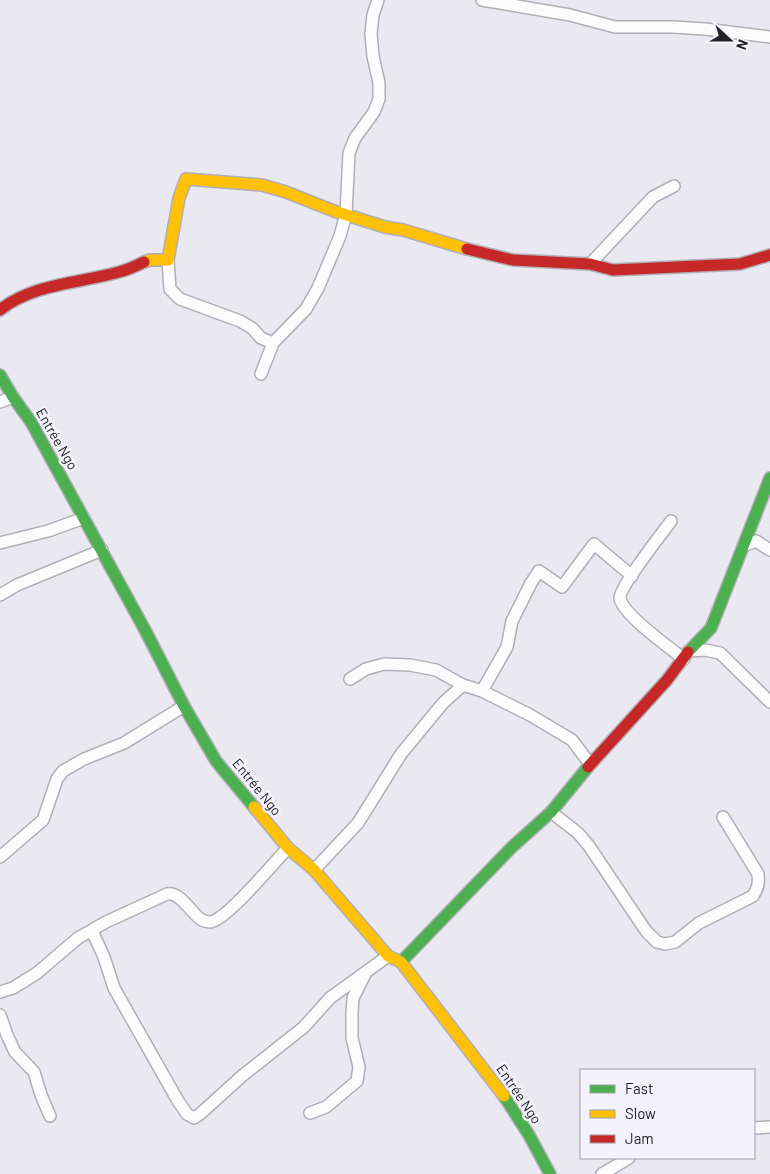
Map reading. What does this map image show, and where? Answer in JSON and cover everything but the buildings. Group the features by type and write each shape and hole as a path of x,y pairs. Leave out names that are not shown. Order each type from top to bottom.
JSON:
{"street":[{"path":"261,374 273,343 306,309 318,288 340,236 346,214 349,152 355,138 374,112 379,99 379,83 373,56 372,34 373,15 378,0"},
{"path":"482,0 570,15 615,27 705,28 770,37"},
{"path":"273,343 261,338 252,328 240,321 180,299 170,289 168,260 176,213 182,187 186,179 262,185 385,227 403,230 513,260 590,264 613,270 740,264 770,255"},
{"path":"590,264 653,197 674,186"},
{"path":"0,310 10,302 35,292 120,272 150,260 168,260"},
{"name":"Entrée Ngo","path":"0,375 13,397 32,422 184,706 216,761 288,848 314,870 388,956 401,962 500,1089 529,1135 550,1174"},
{"path":"0,402 13,397"},
{"path":"401,962 511,848 551,812 590,764 661,688 686,654 711,628 770,478"},
{"path":"0,543 48,531 84,518"},
{"path":"671,521 620,594 622,603 634,618 686,654 705,650 720,653 770,701"},
{"path":"743,546 756,541 770,550"},
{"path":"482,691 507,647 512,621 539,571 562,587 594,544 632,576"},
{"path":"0,595 102,550"},
{"path":"350,679 374,666 410,665 436,670 530,715 572,740 590,764"},
{"path":"314,870 358,823 400,754 443,703 463,684"},
{"path":"0,857 43,820 57,779 62,771 84,759 124,743 184,706"},
{"path":"551,812 578,833 589,846 646,931 657,942 665,944 675,942 699,923 753,896 757,890 758,874 723,817"},
{"path":"0,992 13,988 37,973 78,938 106,922 171,893 175,894 198,918 209,922 216,920 224,915 288,848"},
{"path":"92,931 104,957 114,988 178,1101 187,1114 194,1118 242,1076 304,1027 330,998 388,956"},
{"path":"310,1113 326,1106 357,1081 359,1067 352,1038 353,998 366,972"},
{"path":"0,1015 6,1036 15,1052 34,1072 50,1116"},
{"path":"755,1128 770,1127"},
{"path":"602,1174 627,1159"}],"traffic: fast":[{"path":"0,375 31,422 145,630 184,706 216,761 254,807"},
{"path":"688,652 711,628 770,478"},
{"path":"401,962 511,848 551,812 588,767"},
{"path":"504,1096 529,1135 550,1174"}],"traffic: slow":[{"path":"144,262 168,260 179,198 186,179 262,185 385,227 403,230 467,249"},
{"path":"254,807 288,848 314,870 388,956 401,962 504,1096"}],"traffic: jam":[{"path":"467,249 513,260 590,264 613,270 740,264 770,255"},
{"path":"0,310 13,301 41,289 104,276 132,268 144,262"},
{"path":"588,767 667,680 688,652"}]}
